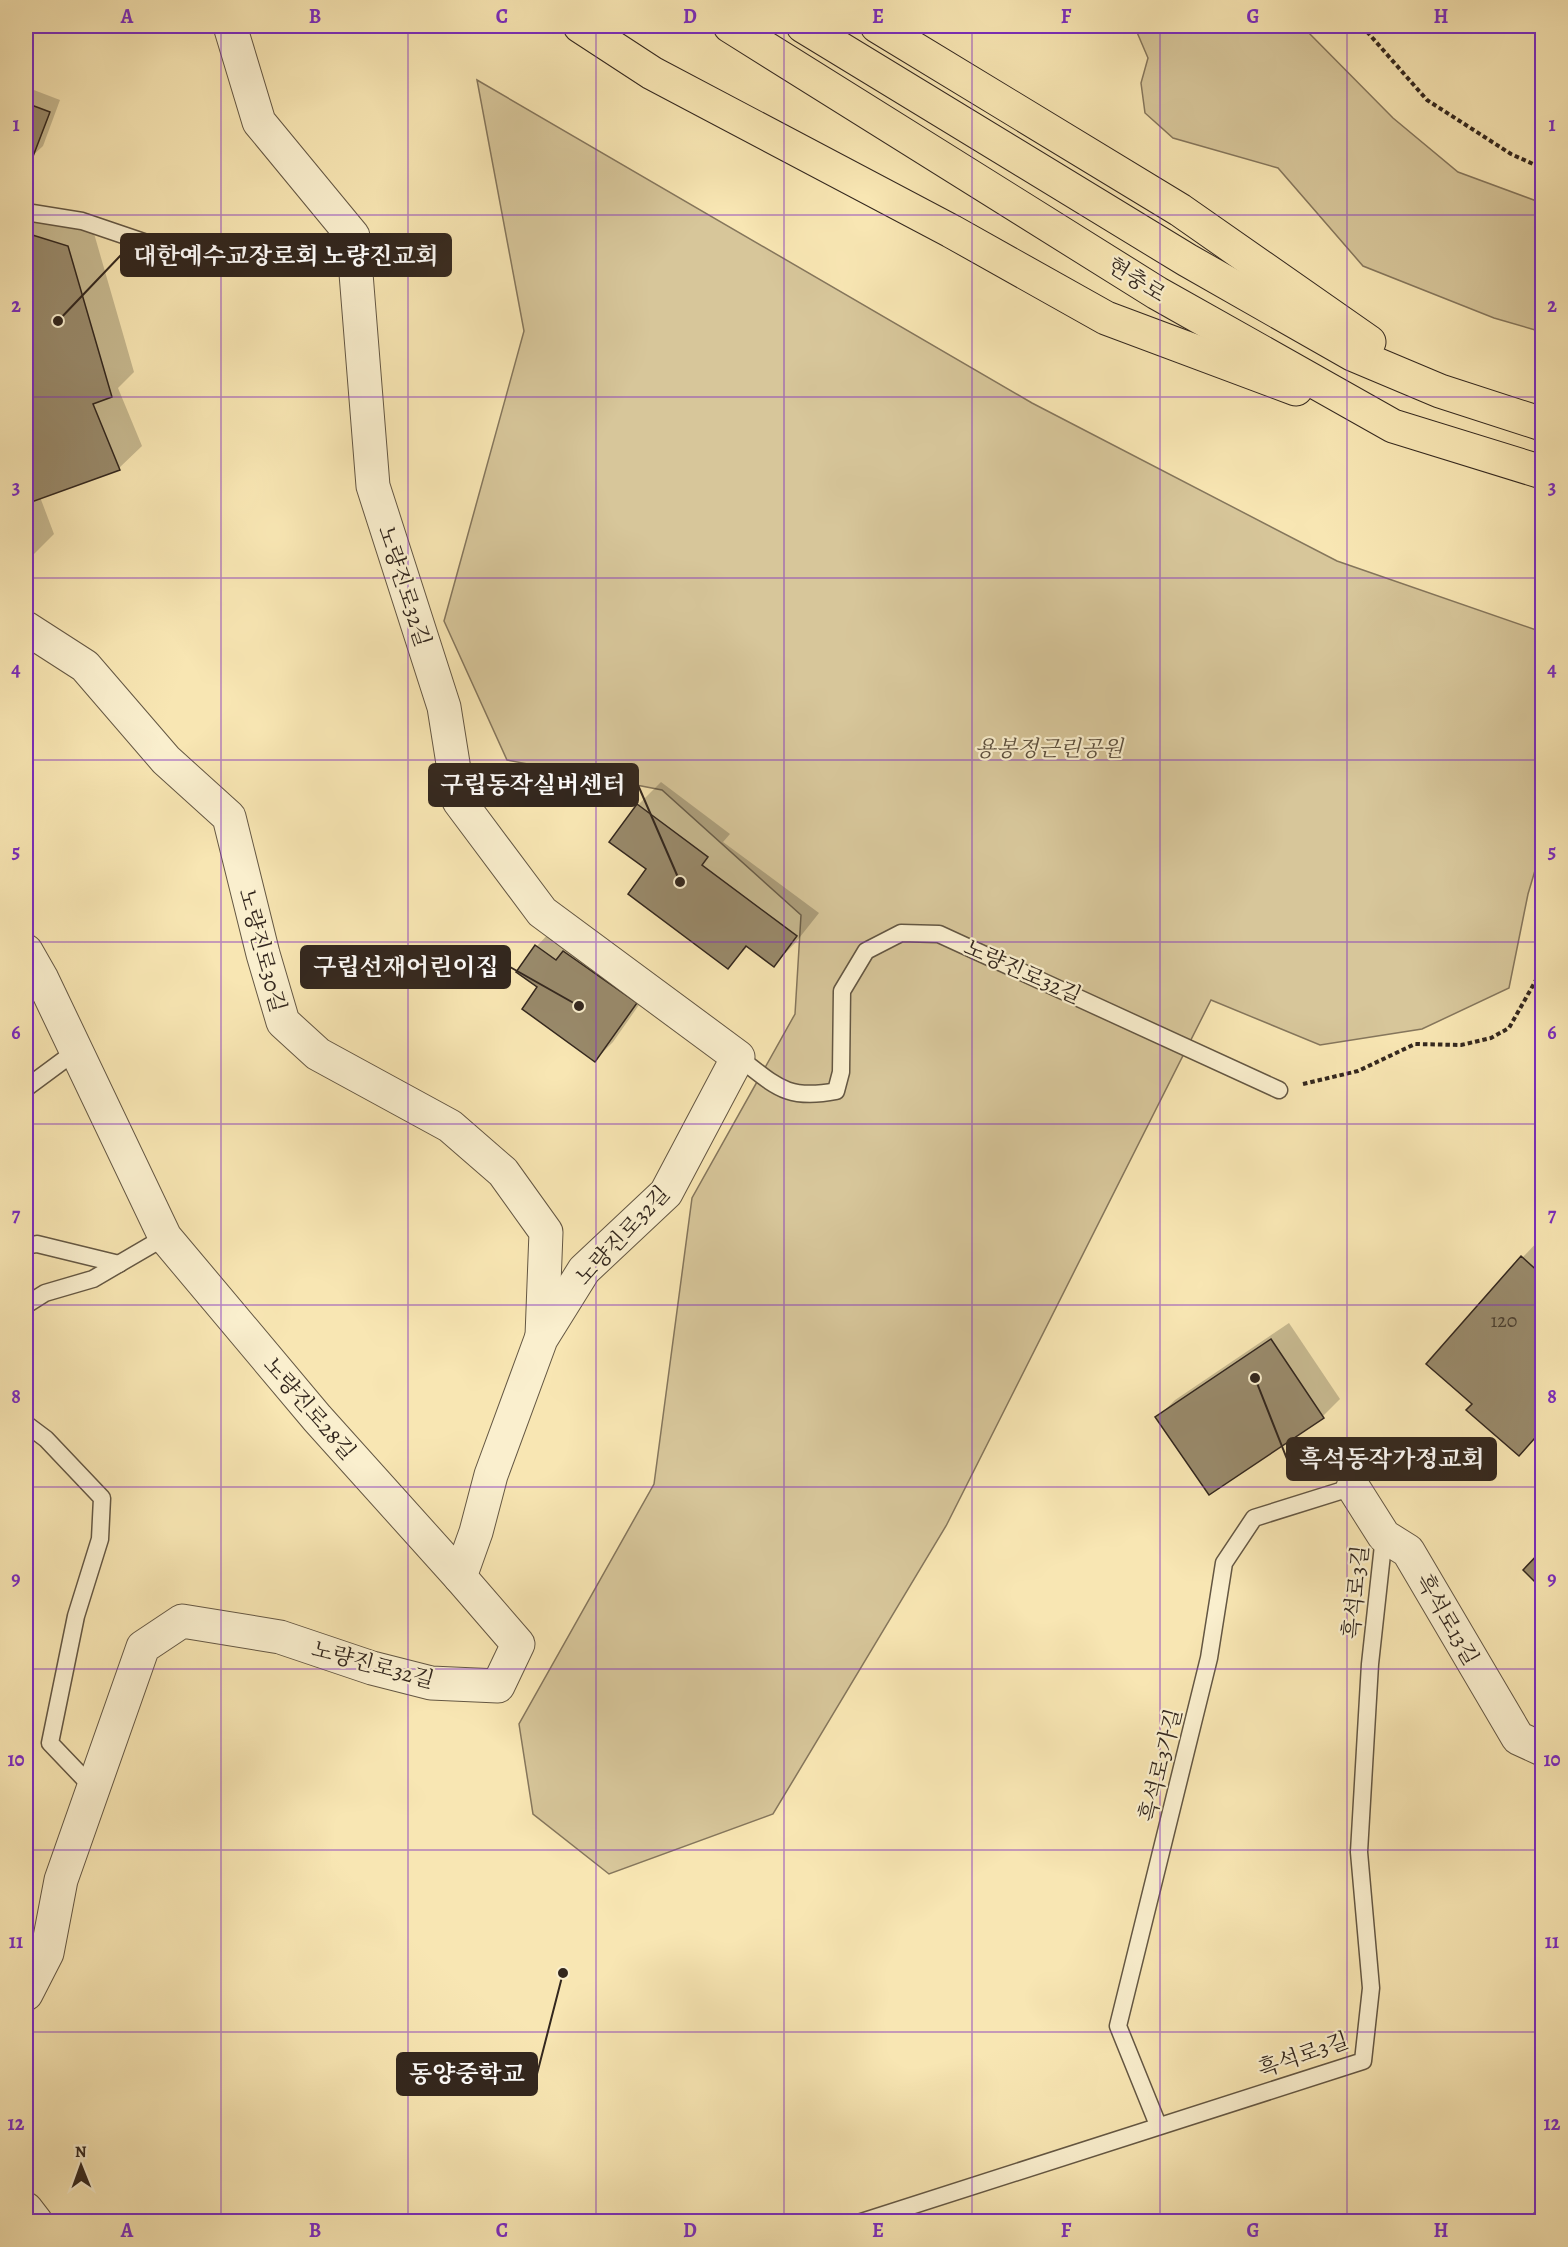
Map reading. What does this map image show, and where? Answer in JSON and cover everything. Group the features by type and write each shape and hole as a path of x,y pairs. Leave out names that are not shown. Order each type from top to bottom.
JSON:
{"main road":[{"path":"580,26 652,73 951,231 1106,318 1393,426"},
{"name":"현충로","path":"803,26 1197,266 1352,354 1440,391 1542,424"},
{"path":"877,26 1180,210 1440,391"},
{"name":"현충로","path":"742,33 1158,293 1393,426 1542,472"}],"street":[{"name":"노량진로32길","path":"26,1994 47,1953 61,1880 143,1647 182,1621 280,1638 372,1668 431,1683 498,1686 518,1644 460,1577 477,1532 491,1475 541,1339 584,1270 666,1192 738,1057 542,912 459,801 444,707 373,486 354,237 259,122 230,26"},
{"name":"노량진로30길","path":"26,628 85,666 166,760 229,817 263,954 283,1022 318,1054 450,1126 503,1172 546,1232 541,1339"},
{"name":"노량진로28길","path":"26,951 165,1237 317,1418 460,1577"},
{"name":"흑석로13길","path":"1353,1486 1384,1536 1408,1551 1518,1738 1542,1749"},
{"path":"26,2209 36,2222"}],"lane":[{"path":"26,212 82,221 188,257"},
{"name":"노량진로32길","path":"738,1057 780,1090 812,1096 836,1091 841,1072 842,992 866,951 901,933 939,934 1279,1090"},
{"path":"26,1089 76,1051"},
{"path":"26,1305 45,1293 93,1280 165,1237"},
{"path":"26,1246 37,1245 119,1264"},
{"path":"26,1424 46,1439 102,1498 100,1539 76,1616 50,1743 93,1788"},
{"name":"흑석로3가길","path":"1158,2125 1118,2026 1209,1658 1224,1563 1254,1518 1353,1486"},
{"name":"흑석로3길","path":"861,2222 1363,2061 1371,1988 1359,1852 1370,1664 1384,1536"},
{"path":"1537,2222 1542,2218"}],"path":[{"path":"1362,26 1427,100 1511,154 1542,168"},
{"path":"1279,1090 1358,1071 1415,1044 1461,1045 1491,1038 1509,1028 1540,973 1542,959"}],"green space":[{"path":"1129,26 1302,26 1393,118 1458,172 1542,203 1542,332 1494,318 1363,266 1278,168 1173,138 1145,113 1141,83 1148,58 1136,30"},
{"name":"용봉정근린공원","path":"477,80 1032,403 1337,561 1542,632 1542,847 1528,894 1509,988 1422,1029 1320,1045 1211,1000 946,1526 773,1814 609,1874 533,1814 519,1724 654,1484 692,1198 795,1014 801,915 662,790 507,760 444,621 524,331"}],"building":[{"path":"26,103 50,112 32,159 26,157"},
{"path":"26,233 68,246 112,397 93,404 120,470 26,504"},
{"path":"26,541 32,558 26,560"},
{"path":"637,804 708,857 702,865 797,936 774,967 746,946 728,969 628,894 646,869 609,842"},
{"path":"535,945 556,960 563,951 637,1003 595,1062 522,1009 537,987 516,972"},
{"path":"1521,1256 1542,1275 1542,1366 1535,1373 1542,1380 1542,1430 1519,1456 1466,1410 1472,1404 1426,1364"},
{"path":"1271,1339 1324,1418 1209,1495 1155,1417"},
{"path":"1542,1550 1542,1589 1523,1570"}],"place":[{"name":"대한예수교장로회 노량진교회","path":"58,321"},
{"name":"구립동작실버센터","path":"680,882"},
{"name":"구립선재어린이집","path":"579,1006"},
{"name":"흑석동작가정교회","path":"1255,1378"},
{"name":"동양중학교","path":"563,1973"}]}
